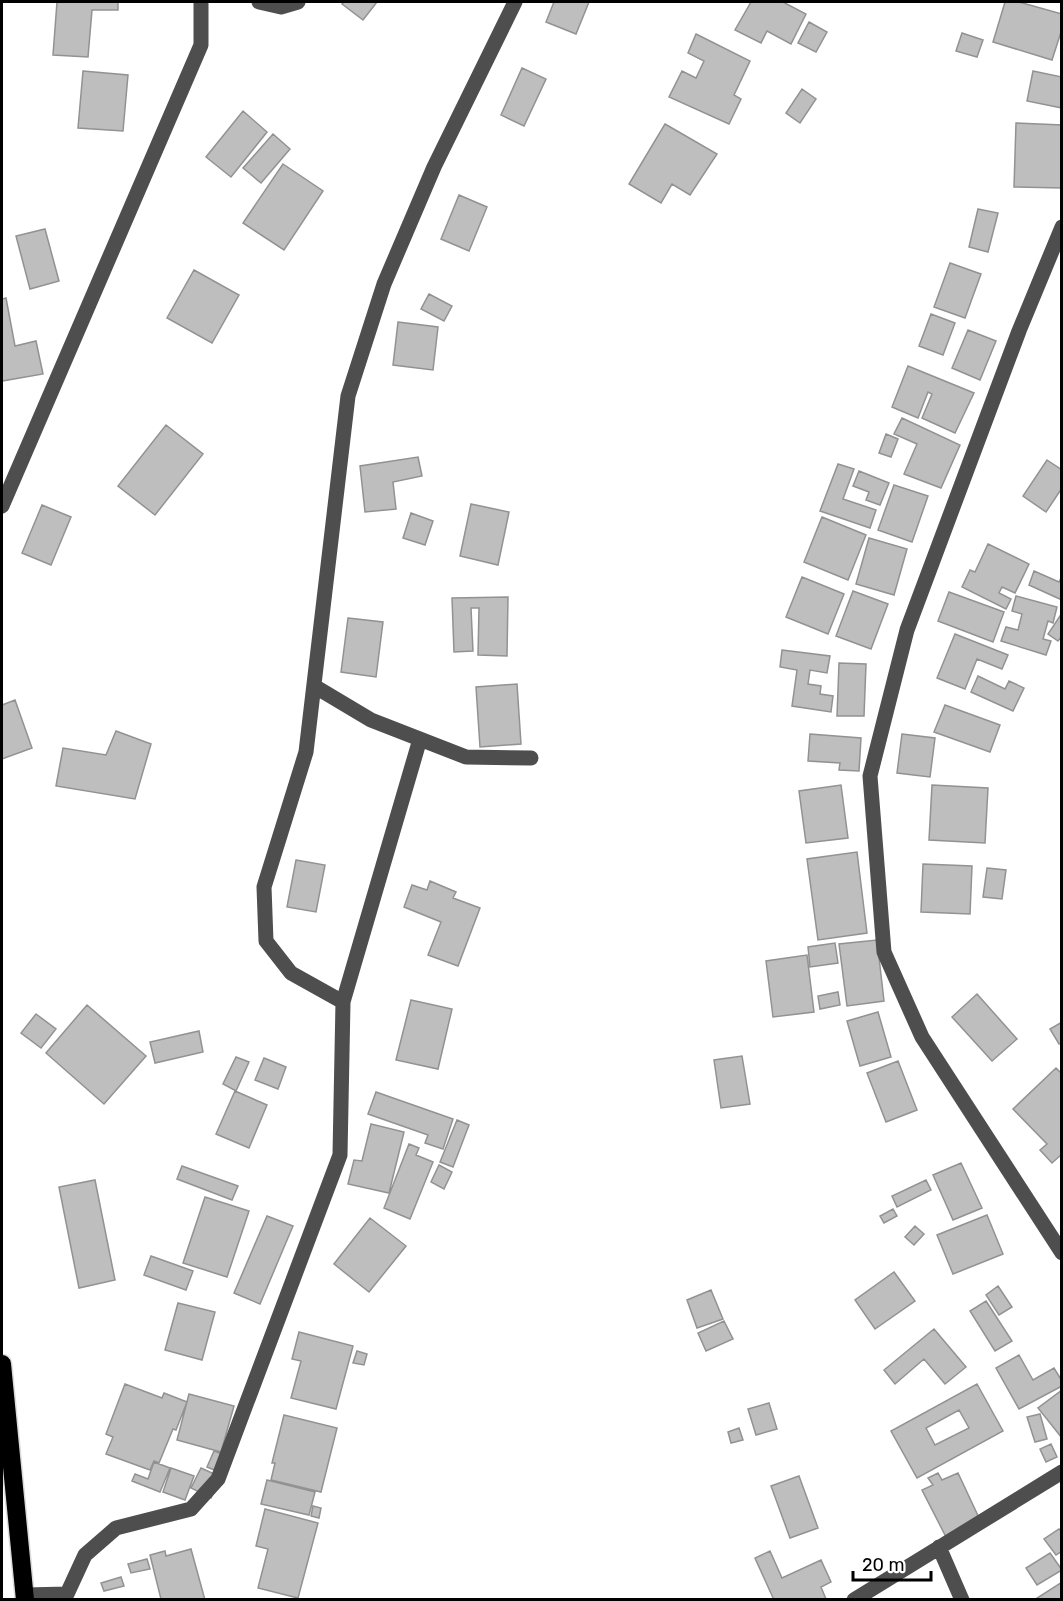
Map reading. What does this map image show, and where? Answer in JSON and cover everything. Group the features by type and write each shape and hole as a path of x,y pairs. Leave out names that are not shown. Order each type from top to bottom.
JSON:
{"highway":[{"path":"2,1364 25,1597"}],"street":[{"path":"2,506 201,45 201,2"},
{"path":"259,2 281,7 298,2"},
{"path":"343,1002 291,973 266,940 264,887 306,752 348,396 389,273 434,167 515,2"},
{"path":"1062,227 1019,331 907,630 870,776 884,952 922,1037 1062,1253"},
{"path":"314,686 371,720 466,757 531,758"},
{"path":"25,1597 67,1597 85,1555 116,1528 191,1509 218,1479 340,1155 343,1002 420,739"},
{"path":"854,1599 1062,1472"},
{"path":"939,1547 962,1599"}],"building":[{"path":"57,2 118,2 118,10 92,10 88,57 53,55"},
{"path":"344,2 377,2 363,20 342,4"},
{"path":"554,2 589,2 576,34 546,22"},
{"path":"751,2 783,2 806,14 791,44 767,31 761,43 735,30"},
{"path":"1005,2 1019,2 1062,14 1062,29 1052,60 993,42"},
{"path":"809,22 827,32 816,52 798,43"},
{"path":"962,33 983,40 977,57 956,51"},
{"path":"696,34 750,61 734,95 741,99 729,124 669,97 682,71 696,78 704,61 688,53"},
{"path":"522,68 546,79 524,126 501,115"},
{"path":"83,71 128,75 123,131 78,128"},
{"path":"1033,71 1062,77 1062,108 1027,101"},
{"path":"802,89 816,99 800,123 786,113"},
{"path":"243,111 267,132 231,177 206,157"},
{"path":"1016,123 1062,125 1062,188 1014,187"},
{"path":"665,124 717,154 690,195 672,184 661,203 629,184"},
{"path":"273,134 290,149 261,183 243,168"},
{"path":"283,164 323,191 284,250 243,223"},
{"path":"459,195 487,207 469,251 441,239"},
{"path":"978,209 998,213 988,252 969,247"},
{"path":"45,229 59,281 30,289 16,236"},
{"path":"950,263 981,274 965,318 934,307"},
{"path":"194,270 239,295 212,343 167,318"},
{"path":"429,294 452,306 444,321 421,309"},
{"path":"6,298 15,346 36,341 43,374 2,381 2,299"},
{"path":"931,314 955,323 943,355 919,346"},
{"path":"398,322 438,327 433,370 393,365"},
{"path":"968,330 996,341 980,380 952,368"},
{"path":"908,366 974,393 955,433 922,418 932,394 928,392 918,418 892,407"},
{"path":"902,418 960,445 941,488 904,474 917,444 894,434"},
{"path":"166,425 203,454 155,515 118,486"},
{"path":"886,434 898,439 891,457 879,453"},
{"path":"418,457 422,476 393,482 396,509 365,512 360,466"},
{"path":"1047,460 1062,470 1062,488 1046,512 1023,496"},
{"path":"838,464 854,469 843,499 876,510 870,528 820,511"},
{"path":"859,471 889,483 880,505 866,500 869,492 853,486"},
{"path":"894,485 928,496 912,542 878,530"},
{"path":"471,504 509,512 498,565 460,556"},
{"path":"42,505 71,517 51,565 22,553"},
{"path":"411,513 433,521 425,545 403,538"},
{"path":"822,517 866,535 848,580 804,562"},
{"path":"869,538 907,549 894,595 856,584"},
{"path":"988,544 1029,564 1015,593 1002,587 999,593 1011,599 1006,609 962,587 970,570 975,572"},
{"path":"1034,571 1059,582 1062,576 1062,600 1029,585"},
{"path":"802,577 844,594 828,634 786,617"},
{"path":"853,591 888,604 871,649 836,636"},
{"path":"949,592 1004,612 993,642 938,621"},
{"path":"1016,596 1057,607 1053,623 1048,621 1043,639 1051,641 1046,655 1001,641 1006,627 1018,630 1022,614 1012,611"},
{"path":"508,597 507,656 478,655 479,608 471,608 473,651 454,652 452,598"},
{"path":"1062,613 1062,636 1058,641 1048,634"},
{"path":"348,618 383,622 376,677 341,672"},
{"path":"955,634 1008,655 1002,669 977,659 965,689 937,678"},
{"path":"782,650 830,656 827,673 810,670 808,684 821,686 820,694 833,696 831,712 792,706 797,670 780,667"},
{"path":"839,663 866,664 864,716 837,716"},
{"path":"978,676 1005,689 1009,681 1024,688 1013,711 971,692"},
{"path":"517,684 521,744 480,747 476,687"},
{"path":"15,700 32,748 2,759 2,705"},
{"path":"945,705 1000,725 990,752 934,732"},
{"path":"116,731 151,744 135,799 56,786 63,748 106,755"},
{"path":"810,734 861,738 859,771 839,770 840,763 808,761"},
{"path":"902,734 935,738 930,777 897,773"},
{"path":"841,785 848,838 806,843 799,791"},
{"path":"932,785 988,788 985,843 929,840"},
{"path":"857,852 867,933 818,940 807,859"},
{"path":"296,860 325,865 316,912 287,907"},
{"path":"923,864 972,866 970,914 921,912"},
{"path":"987,868 1006,870 1002,899 983,897"},
{"path":"430,881 456,892 453,898 480,908 458,966 428,955 441,922 404,907 412,885 427,890"},
{"path":"877,940 884,1001 847,1006 839,944"},
{"path":"835,943 838,963 810,967 808,947"},
{"path":"807,955 814,1012 773,1017 766,961"},
{"path":"838,992 840,1005 820,1009 818,996"},
{"path":"977,994 1017,1039 992,1061 952,1017"},
{"path":"411,1000 452,1009 438,1069 396,1060"},
{"path":"87,1005 146,1056 104,1104 46,1053"},
{"path":"878,1012 891,1057 860,1066 847,1021"},
{"path":"36,1014 56,1029 41,1048 21,1033"},
{"path":"1062,1022 1062,1042 1059,1044 1050,1029"},
{"path":"199,1031 203,1052 155,1063 150,1042"},
{"path":"742,1056 750,1104 721,1108 714,1060"},
{"path":"236,1057 249,1062 236,1091 223,1084"},
{"path":"264,1058 286,1067 278,1089 255,1080"},
{"path":"898,1061 917,1110 886,1122 867,1073"},
{"path":"1056,1068 1062,1074 1062,1154 1052,1163 1040,1150 1047,1144 1013,1109"},
{"path":"235,1091 267,1105 249,1148 216,1134"},
{"path":"376,1092 453,1119 443,1149 425,1143 428,1135 368,1114"},
{"path":"457,1120 469,1125 453,1167 440,1162"},
{"path":"371,1124 404,1132 389,1193 348,1184 354,1160 362,1161"},
{"path":"409,1144 419,1148 416,1155 433,1162 410,1219 384,1208"},
{"path":"961,1163 982,1208 953,1220 933,1175"},
{"path":"439,1165 452,1172 444,1189 431,1182"},
{"path":"182,1166 238,1186 232,1200 177,1179"},
{"path":"95,1180 115,1280 79,1288 59,1187"},
{"path":"926,1180 931,1190 897,1207 892,1196"},
{"path":"205,1197 249,1211 227,1277 183,1263"},
{"path":"893,1209 897,1216 884,1223 880,1216"},
{"path":"987,1215 1003,1254 953,1274 937,1235"},
{"path":"267,1216 293,1226 260,1304 234,1293"},
{"path":"370,1218 406,1246 369,1292 334,1264"},
{"path":"915,1226 924,1234 914,1245 905,1237"},
{"path":"151,1256 193,1271 186,1290 144,1275"},
{"path":"894,1272 915,1301 875,1329 855,1300"},
{"path":"998,1286 1012,1307 999,1315 986,1295"},
{"path":"711,1290 723,1319 697,1328 687,1300"},
{"path":"986,1301 1012,1341 995,1351 970,1311"},
{"path":"178,1303 215,1312 202,1360 165,1350"},
{"path":"724,1321 733,1339 706,1351 698,1333"},
{"path":"934,1329 966,1367 945,1384 924,1359 895,1384 884,1370"},
{"path":"299,1332 353,1346 336,1409 291,1398 301,1361 292,1359"},
{"path":"357,1351 367,1354 364,1365 353,1363"},
{"path":"1019,1355 1033,1380 1054,1368 1062,1381 1062,1386 1019,1409 996,1368"},
{"path":"125,1384 162,1398 164,1393 187,1402 159,1463 154,1461 150,1470 106,1454 113,1437 106,1434"},
{"path":"977,1384 1003,1431 917,1478 891,1431","holes":["959,1410 969,1428 935,1445 926,1428"]},
{"path":"1062,1390 1062,1438 1038,1408"},
{"path":"189,1394 234,1406 221,1452 177,1440"},
{"path":"769,1403 777,1429 756,1435 748,1409"},
{"path":"1040,1414 1047,1439 1035,1442 1027,1417"},
{"path":"284,1415 337,1428 321,1492 271,1480 275,1463 272,1463"},
{"path":"739,1428 743,1440 731,1443 728,1432"},
{"path":"1051,1444 1057,1457 1046,1462 1040,1449"},
{"path":"214,1451 230,1457 224,1474 207,1467"},
{"path":"154,1462 170,1468 160,1492 132,1481 135,1474 148,1479"},
{"path":"171,1468 194,1476 185,1500 163,1492"},
{"path":"201,1468 221,1477 211,1498 191,1488"},
{"path":"938,1473 942,1480 958,1473 980,1520 946,1537 922,1490 933,1485 928,1478"},
{"path":"799,1476 818,1528 790,1538 771,1486"},
{"path":"267,1480 315,1492 309,1515 261,1504"},
{"path":"313,1506 321,1508 319,1518 311,1516"},
{"path":"265,1509 318,1523 298,1598 258,1588 268,1549 256,1546"},
{"path":"1059,1529 1062,1532 1062,1551 1056,1555 1044,1539"},
{"path":"191,1549 205,1600 158,1600 161,1599 150,1555 165,1551 166,1556"},
{"path":"770,1551 782,1578 821,1560 831,1582 821,1587 826,1599 774,1600 755,1558"},
{"path":"1050,1553 1062,1570 1037,1585 1026,1568"},
{"path":"147,1559 150,1569 131,1573 128,1564"},
{"path":"121,1577 124,1586 104,1591 101,1583"},
{"path":"1062,1582 1062,1600 1034,1600"}]}
